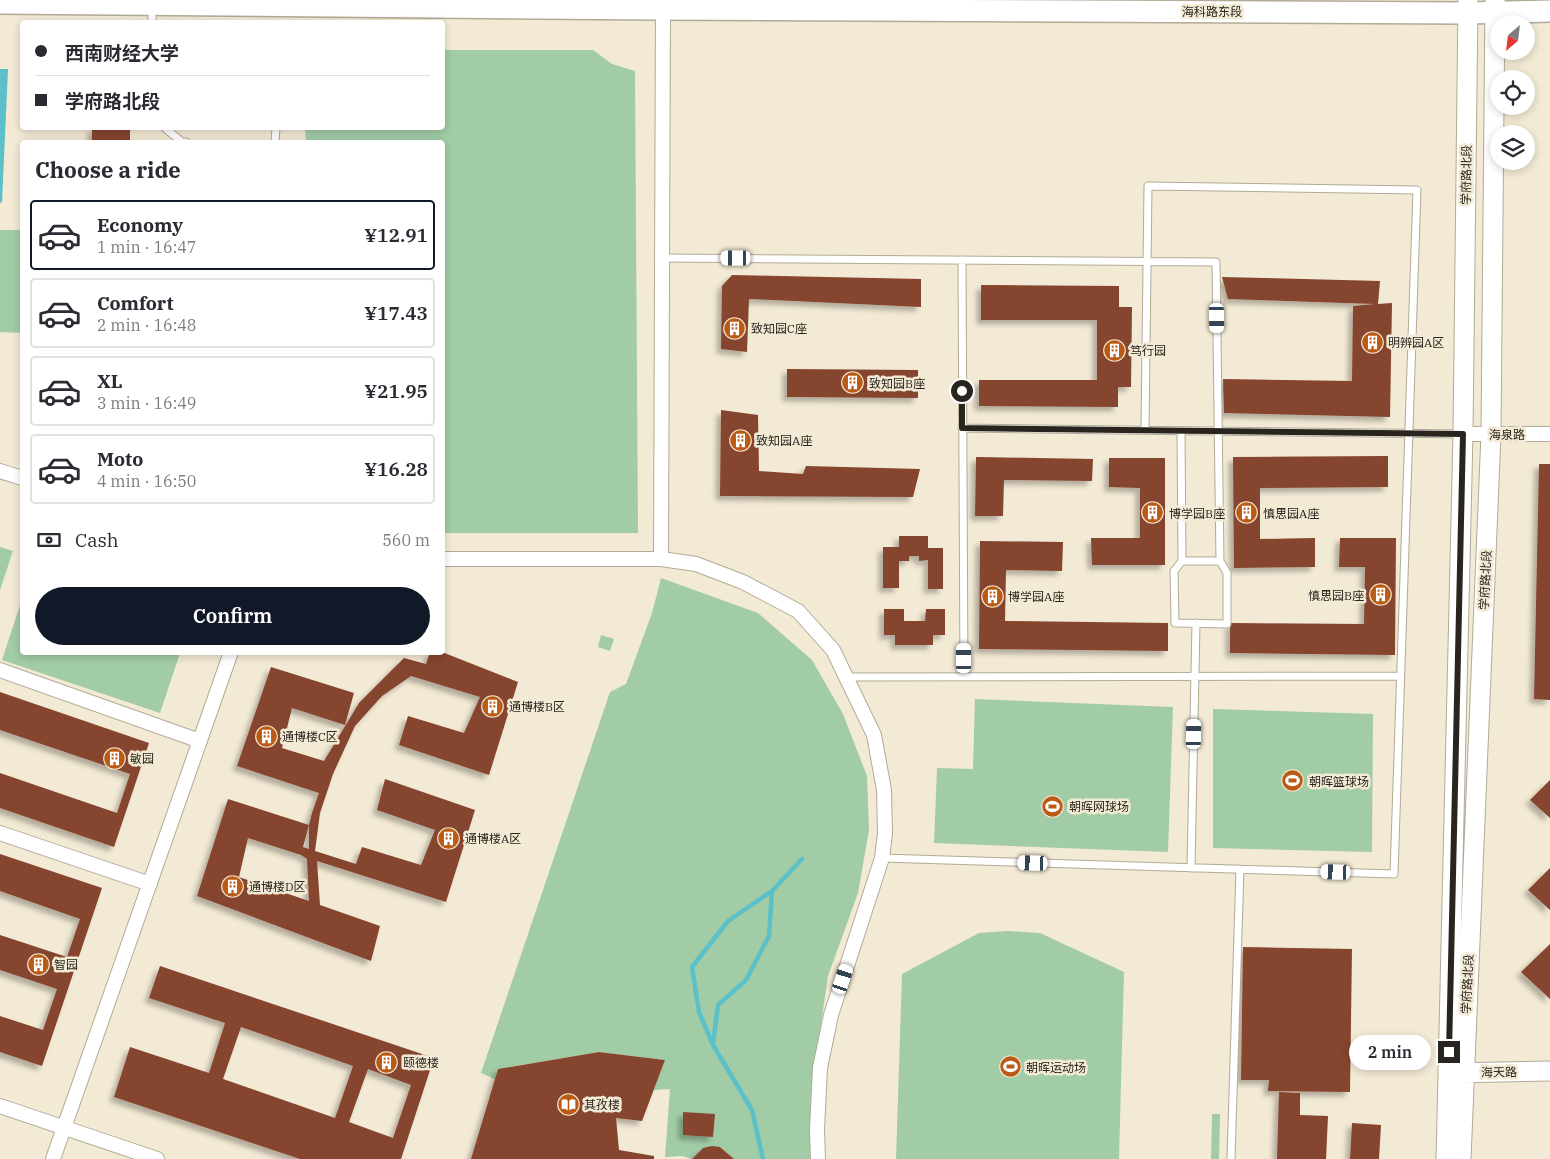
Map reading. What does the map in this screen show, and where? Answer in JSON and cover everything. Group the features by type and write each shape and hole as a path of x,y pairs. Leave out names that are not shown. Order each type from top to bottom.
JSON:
{"main road":[{"name":"海科路东段","path":"0,2 152,13 663,4 1495,6 1550,11"},
{"name":"学府路北段","path":"1461,1159 1456,1073 1468,6"},
{"name":"学府路北段","path":"1446,1159 1456,1073 1491,434 1495,6"},
{"name":"海天路","path":"1456,1073 1550,1072"}],"street":[{"path":"661,559 663,4"},
{"name":"海泉路","path":"1463,434 1550,434"},
{"path":"0,471 20,477"},
{"path":"445,559 661,559 696,564 742,582 798,611 833,650 874,735 884,790 885,833 882,858 831,1015 820,1068 817,1130 818,1159"},
{"path":"53,1159 230,655"},
{"path":"0,670 200,741"},
{"path":"0,833 150,884"},
{"path":"0,1106 157,1159"}],"lane":[{"path":"167,130 180,140"},
{"path":"882,858 1394,874 1417,190 1148,186 1145,430"},
{"path":"662,258 1216,262 1220,561 1227,573 1227,624 1175,623 1174,571 1182,561 1181,431"},
{"path":"962,260 964,677"},
{"path":"962,428 1463,434"},
{"path":"1182,561 1220,561"},
{"path":"1191,868 1196,623"},
{"path":"847,677 1400,676"},
{"path":"1231,1159 1240,869"}],"green space":[{"path":"445,50 593,50 612,64 635,71 638,533 445,533 445,140 306,140 305,130 445,130"},
{"path":"0,230 20,230 20,333 0,332"},
{"path":"0,547 13,551 0,590"},
{"path":"661,578 758,613 812,660 843,714 867,776 869,830 858,893 828,976 811,1093 818,1159 734,1159 720,1147 703,1148 692,1159 682,1156 665,1157 670,1089 654,1090 665,1060 599,1052 498,1069 495,1079 481,1073 610,692 626,684 652,613"},
{"path":"20,605 20,655 179,655 160,713 2,660"},
{"path":"601,635 614,639 610,651 598,647"},
{"name":"朝晖网球场","path":"975,699 1173,707 1168,852 934,843 937,768 973,769"},
{"name":"朝晖篮球场","path":"1213,709 1373,714 1372,852 1213,848"},
{"name":"朝晖运动场","path":"1008,931 1040,933 1124,972 1119,1159 896,1159 902,974 979,933"},
{"path":"1212,1114 1220,1114 1219,1159 1211,1159"}],"water":[{"path":"0,69 8,69 2,203 0,202"}],"building":[{"path":"92,130 130,130 130,140 92,140"},
{"name":"致知园C座","path":"732,275 921,279 921,307 749,299 747,352 721,349 722,286"},
{"name":"明辨园A区","path":"1222,277 1380,281 1378,304 1392,303 1390,417 1224,413 1223,379 1352,381 1353,306 1375,304 1228,299"},
{"name":"笃行园","path":"981,285 1119,286 1119,307 1132,307 1131,387 1118,387 1118,407 979,406 979,380 1097,380 1097,320 981,320"},
{"name":"致知园B座","path":"787,369 918,370 918,398 787,397"},
{"name":"致知园A座","path":"721,410 758,415 759,471 803,474 806,466 920,469 913,497 720,496"},
{"name":"慎思园A座","path":"1388,456 1388,487 1260,488 1260,539 1315,538 1315,567 1234,568 1233,457"},
{"path":"976,457 1093,459 1092,481 1004,480 1003,516 975,516"},
{"name":"博学园B座","path":"1109,458 1165,458 1165,565 1092,565 1091,538 1140,538 1140,488 1109,487"},
{"path":"1539,464 1550,464 1550,700 1534,699"},
{"path":"899,536 928,536 928,548 943,548 943,589 928,589 928,560 919,561 919,556 909,556 909,561 899,561 899,588 883,588 883,547 899,547"},
{"name":"慎思园B座","path":"1340,538 1396,538 1395,655 1230,653 1230,623 1364,624 1365,567 1339,567"},
{"name":"博学园A座","path":"980,541 1063,542 1062,571 1006,570 1005,621 1168,623 1168,651 979,649"},
{"path":"884,609 904,609 904,621 925,621 926,609 945,609 945,635 933,635 933,645 895,645 895,635 884,635"},
{"path":"445,653 518,682 489,775 399,745 408,716 464,733 480,697 411,676 382,696 355,726 333,774 320,813 315,851 356,864 362,847 421,865 435,830 377,810 385,779 475,810 446,902 317,861 320,905 380,926 371,961 197,896 228,799 309,825 319,793 237,766 271,667 354,693 345,725 292,708 282,748 324,761 359,703 404,658 426,664 429,655 445,655","holes":["309,825 309,849 303,847","248,838 301,855 307,859 309,901 239,877"]},
{"name":"敏园","path":"0,692 149,743 114,847 0,808 0,773 117,813 130,774 0,730"},
{"path":"1550,780 1550,818 1530,800"},
{"name":"智园","path":"0,854 102,888 42,1066 0,1052 0,1016 43,1030 57,989 0,970 0,935 67,957 80,919 0,891"},
{"path":"1550,868 1550,910 1528,890"},
{"path":"1550,944 1550,999 1521,972"},
{"path":"1243,947 1352,949 1350,1092 1268,1091 1269,1080 1241,1080"},
{"name":"颐德楼","path":"160,966 434,1058 401,1159 300,1159 114,1097 130,1047 209,1073 225,1023 149,998","holes":["241,1027 353,1066 335,1118 223,1079","368,1069 411,1085 393,1138 349,1122"]},
{"name":"其孜楼","path":"599,1052 665,1060 642,1121 616,1118 619,1150 654,1156 654,1159 471,1159 498,1069"},
{"path":"1279,1092 1300,1093 1300,1115 1328,1116 1326,1159 1277,1159"},
{"path":"683,1112 715,1114 713,1137 683,1135"},
{"path":"1352,1123 1381,1125 1379,1159 1350,1159"},
{"path":"720,1147 734,1159 692,1159 703,1148"}],"waterway":[{"path":"763,1159 752,1110 713,1045 699,1012 692,967 728,921 772,891 802,859"},
{"path":"713,1044 718,1005 746,980 769,936 772,891"}],"place":[{"name":"致知园C座","path":"735,328"},
{"name":"明辨园A区","path":"1372,342"},
{"name":"笃行园","path":"1114,350"},
{"name":"致知园B座","path":"853,383"},
{"name":"致知园A座","path":"740,440"},
{"name":"博学园B座","path":"1153,513"},
{"name":"慎思园A座","path":"1247,513"},
{"name":"慎思园B座","path":"1380,595"},
{"name":"博学园A座","path":"992,596"},
{"name":"通博楼B区","path":"493,706"},
{"name":"通博楼C区","path":"266,736"},
{"name":"敏园","path":"114,758"},
{"name":"朝晖篮球场","path":"1293,781"},
{"name":"朝晖网球场","path":"1053,806"},
{"name":"通博楼A区","path":"449,838"},
{"name":"通博楼D区","path":"233,886"},
{"name":"智园","path":"38,964"},
{"name":"颐德楼","path":"387,1062"},
{"name":"朝晖运动场","path":"1010,1067"},
{"name":"其孜楼","path":"568,1104"}],"route":[{"path":"962,391 962,428 1463,434 1449,1052"}]}
